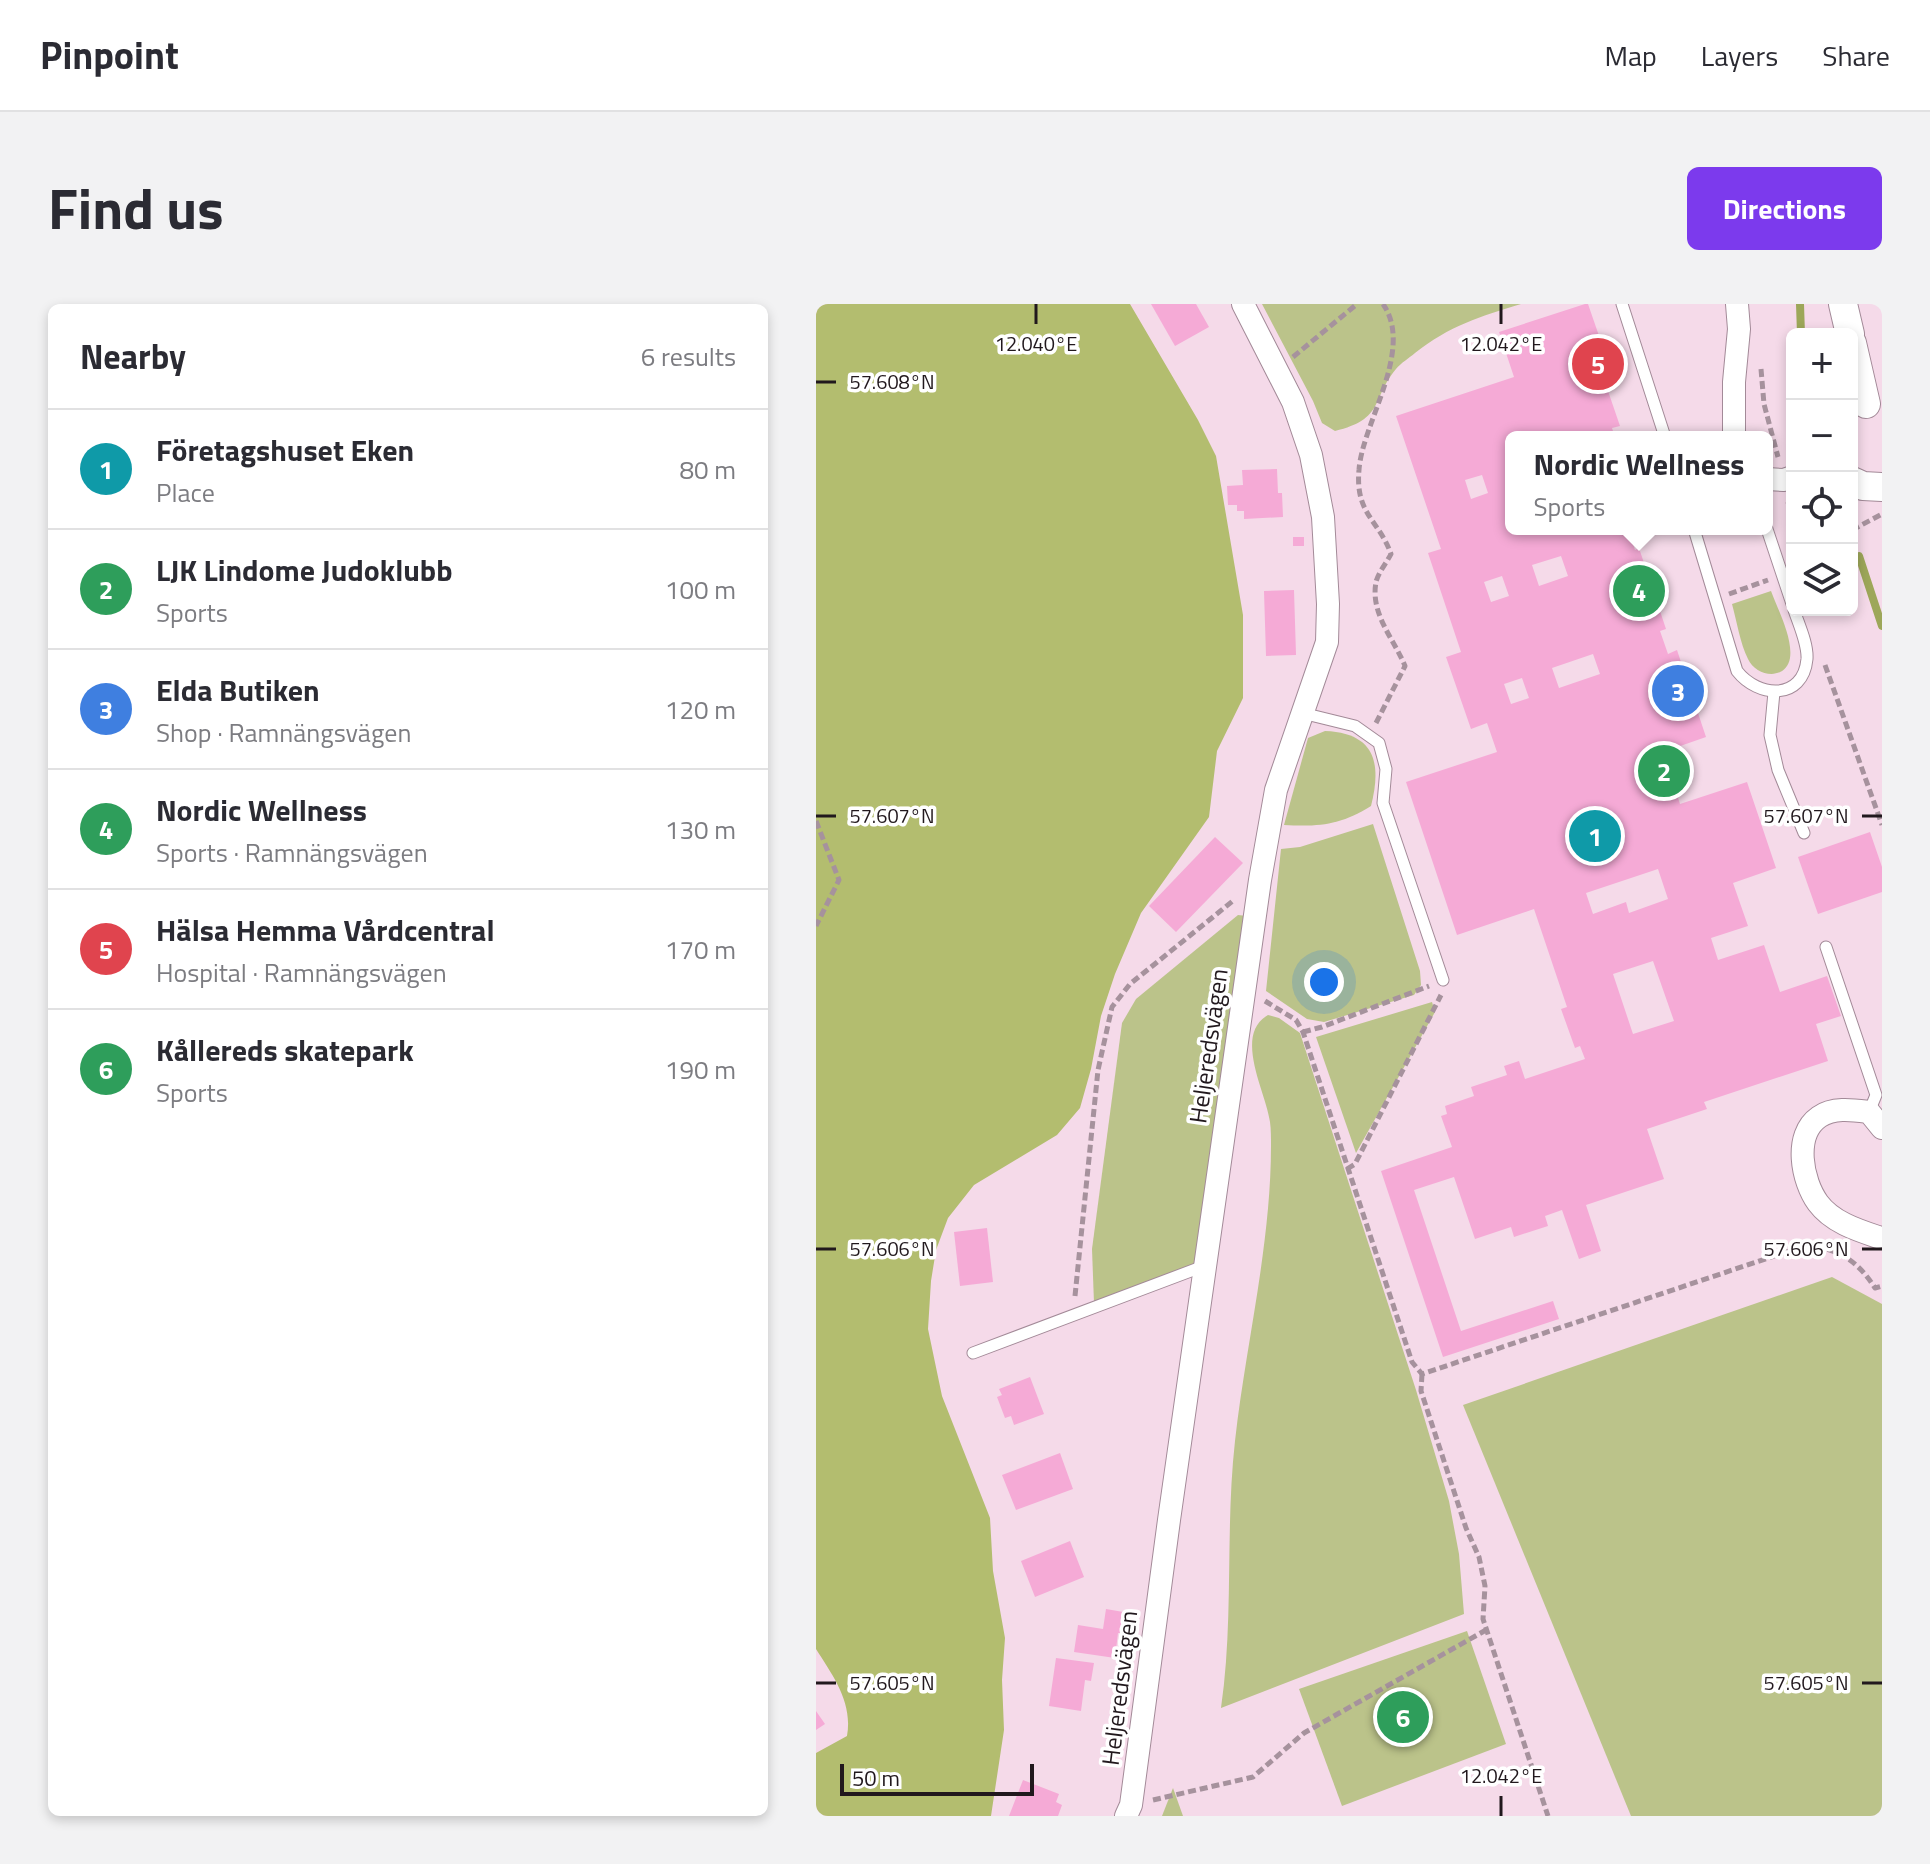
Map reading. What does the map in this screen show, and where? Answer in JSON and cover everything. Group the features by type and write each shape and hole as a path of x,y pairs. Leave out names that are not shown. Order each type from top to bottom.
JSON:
{"street":[{"name":"Heljeredsvägen","path":"1128,1810 1260,880 1276,790 1327,642 1323,517 1311,455 1293,402 1243,304"},
{"path":"1734,431 1739,329 1737,304"},
{"path":"1843,304 1849,328"},
{"path":"1858,368 1867,405"},
{"path":"1858,484 1882,487"},
{"path":"1875,1120 1836,1111 1818,1117 1801,1150 1807,1184 1819,1205 1837,1219 1881,1237"}],"lane":[{"path":"1622,304 1663,431"},
{"path":"1696,535 1737,671 1746,682 1759,690 1774,692 1787,690 1797,682 1807,657 1796,616"},
{"path":"1769,535 1786,585"},
{"path":"1774,692 1770,735 1778,770 1804,833"},
{"path":"1302,713 1341,720 1370,734 1379,743 1384,755 1383,803 1443,980"},
{"path":"1826,947 1876,1095 1875,1120"},
{"path":"973,1353 1205,1266"}],"path":[{"path":"1278,371 1357,304"},
{"path":"1370,734 1405,666 1379,619 1376,582 1391,554 1386,540 1373,526 1362,505 1359,469 1388,379 1392,343 1389,313 1383,304"},
{"path":"1761,363 1764,404 1770,431"},
{"path":"1773,444 1781,479"},
{"path":"1858,527 1882,514"},
{"path":"1717,599 1782,573"},
{"path":"1825,665 1882,825"},
{"path":"816,821 839,880 816,926"},
{"path":"1073,1316 1098,1070 1112,1007 1130,984 1260,880"},
{"path":"1303,1032 1443,980 1441,995 1420,1037 1355,1164 1347,1169"},
{"path":"1243,990 1286,1012 1296,1020 1303,1032 1412,1362 1422,1374 1421,1391 1466,1528 1479,1557 1485,1586 1483,1619 1486,1630 1548,1816"},
{"path":"1422,1374 1804,1246 1819,1246 1841,1254 1856,1264 1875,1288 1882,1286"},
{"path":"1128,1810 1253,1777 1304,1733 1486,1630"}],"green space":[{"path":"816,304 1130,304 1216,456 1243,615 1243,698 1217,751 1209,817 1141,913 1101,1016 1080,1108 1057,1135 974,1185 948,1218 936,1250 928,1329 942,1396 990,1518 993,1571 1005,1638 1002,1680 1004,1730 991,1816 816,1816 816,1753 847,1736 848,1724 840,1690 816,1649"},
{"path":"1262,304 1521,304 1466,323 1428,344 1396,369 1370,414 1351,426 1335,431 1322,423"},
{"path":"1771,591 1784,624 1790,658 1783,670 1770,674 1757,670 1748,659 1732,604"},
{"path":"1325,731 1355,738 1371,753 1375,776 1371,806 1329,823 1284,825 1308,738"},
{"path":"1373,824 1420,971 1421,985 1414,995 1324,1022 1307,1019 1266,991 1281,849 1300,847"},
{"path":"1238,915 1247,916 1196,1267 1094,1303 1092,1249 1122,1023 1136,999"},
{"path":"1432,1002 1435,1012 1356,1153 1316,1037"},
{"path":"1268,1015 1279,1018 1300,1033 1449,1501 1459,1554 1464,1614 1221,1708 1227,1642 1235,1441 1263,1257 1270,1183 1270,1125 1252,1050 1258,1024"},
{"path":"1832,1277 1882,1304 1882,1816 1631,1816 1463,1405"},
{"path":"1467,1631 1506,1744 1342,1806 1299,1689"},
{"path":"1173,1788 1183,1816 1162,1816"}],"building":[{"path":"1151,304 1196,304 1209,327 1175,346"},
{"path":"1588,304 1616,385 1607,388 1620,426 1612,428 1613,431 1505,431 1505,535 1630,535 1635,550 1639,548 1666,629 1660,631 1668,654 1677,650 1706,737 1663,752 1680,804 1747,782 1776,868 1733,883 1748,926 1711,938 1718,960 1764,945 1780,992 1827,976 1841,1016 1816,1024 1828,1061 1704,1102 1707,1109 1647,1129 1664,1179 1586,1205 1601,1251 1579,1259 1562,1210 1545,1216 1548,1226 1514,1237 1511,1227 1475,1239 1454,1177 1414,1190 1461,1331 1553,1301 1559,1319 1443,1357 1381,1171 1452,1147 1441,1116 1447,1114 1445,1106 1474,1096 1471,1087 1507,1075 1504,1066 1519,1061 1525,1079 1585,1059 1580,1046 1575,1048 1561,1009 1567,1007 1534,909 1457,935 1406,782 1497,752 1487,723 1471,729 1446,657 1461,652 1428,553 1441,549 1396,416 1514,377 1499,332","holes":["1482,475 1488,493 1471,499 1465,480","1561,556 1568,576 1539,586 1532,565","1502,576 1509,596 1491,602 1484,582","1593,654 1600,674 1559,688 1552,668","1522,678 1529,698 1511,704 1504,684","1658,869 1668,899 1629,913 1626,902 1593,914 1586,893","1653,961 1674,1021 1633,1034 1613,974"]},
{"path":"1277,469 1283,517 1244,519 1244,511 1237,511 1237,505 1228,505 1227,486 1243,485 1242,470"},
{"path":"1293,537 1304,537 1304,546 1293,546"},
{"path":"1294,590 1296,655 1266,656 1264,591"},
{"path":"1870,832 1882,867 1882,892 1818,914 1798,857"},
{"path":"1215,837 1243,863 1176,932 1149,906"},
{"path":"987,1228 993,1282 960,1286 954,1232"},
{"path":"1030,1377 1044,1414 1014,1425 1011,1416 1005,1418 997,1397 1002,1395 999,1389"},
{"path":"1060,1453 1073,1489 1016,1510 1002,1475"},
{"path":"1070,1541 1084,1577 1035,1597 1021,1561"},
{"path":"1106,1609 1129,1613 1126,1634 1118,1633 1115,1658 1074,1652 1078,1625 1103,1629"},
{"path":"1056,1658 1094,1663 1091,1681 1085,1680 1081,1711 1049,1706"},
{"path":"816,1711 825,1724 816,1730"},
{"path":"1023,1780 1059,1794 1056,1802 1062,1805 1058,1816 1009,1816"}],"waterway":[{"path":"1800,304 1801,328"},
{"path":"1859,556 1882,626"}],"place":[{"name":"Hälsa Hemma Vårdcentral","path":"1598,364"},
{"name":"Nordic Wellness","path":"1639,591"},
{"name":"Elda Butiken","path":"1678,691"},
{"name":"LJK Lindome Judoklubb","path":"1664,771"},
{"name":"Företagshuset Eken","path":"1595,836"},
{"name":"Kållereds skatepark","path":"1403,1717"}]}
